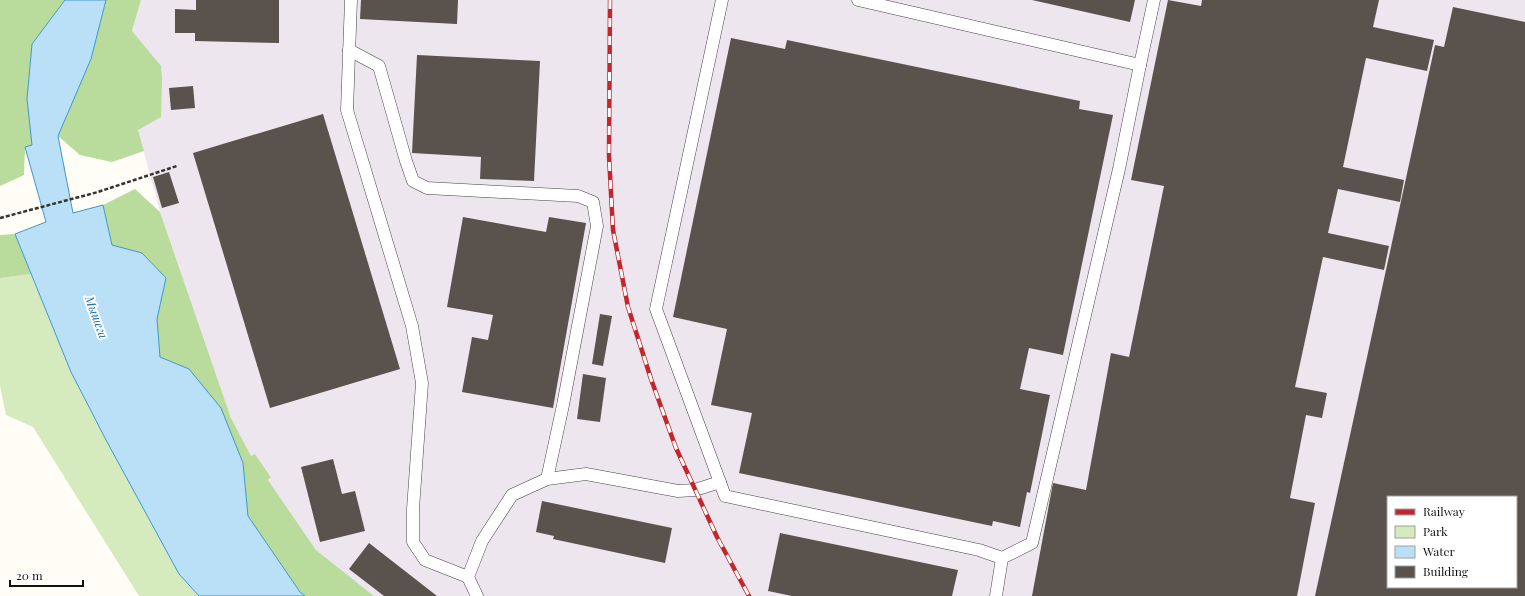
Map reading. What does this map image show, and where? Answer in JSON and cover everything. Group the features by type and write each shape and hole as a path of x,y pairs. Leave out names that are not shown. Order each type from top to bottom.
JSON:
{"lane":[{"path":"351,0 347,110 412,326 422,383 413,509 413,542 425,560 468,577 477,596"},
{"path":"722,0 656,309 725,496 979,550 1002,558 1032,543 1119,169 1154,0"},
{"path":"858,0 1140,64"},
{"path":"349,50 379,66 413,181 427,188 578,196 593,202 597,226 563,405 547,479"},
{"path":"468,577 482,541 512,495 547,479 586,474 678,492 695,490 720,482"},
{"path":"996,596 1002,558"}],"path":[{"path":"0,218 98,192 177,166"}],"shaded area":[{"path":"141,0 1525,0 1525,596 374,596 316,550 268,480 271,476 255,454 251,456 231,418 160,212 138,130 132,31"}],"green space":[{"path":"0,0 65,0 32,44 27,99 32,145 25,147 24,175 0,186"},
{"path":"106,0 141,0 132,31 161,66 162,79 161,117 138,130 144,151 112,162 80,155 58,136 91,59"},
{"path":"135,189 160,212 231,418 251,456 255,454 271,477 268,480 316,550 374,596 305,596 300,592 248,516 243,463 189,369 160,357 157,319 166,278 142,253 112,245 103,205"},
{"path":"15,234 31,274 0,278 0,235"},
{"path":"31,274 71,372 106,440 179,574 199,596 139,596 33,427 6,415 0,386 0,278"}],"water":[{"name":"Мышега","path":"65,0 106,0 91,59 58,136 73,213 103,205 112,245 142,253 166,278 157,319 160,357 189,369 221,408 243,463 248,516 300,592 305,596 199,596 179,574 71,372 15,234 46,222 25,147 32,145 27,99 32,44"}],"building":[{"path":"196,0 279,0 279,43 195,41 195,33 175,33 175,9 196,10"},
{"path":"361,0 458,0 457,24 360,19"},
{"path":"1032,0 1135,0 1130,22"},
{"path":"1168,0 1201,6 1202,0 1379,0 1373,27 1434,40 1427,71 1366,58 1343,167 1404,180 1400,202 1338,189 1328,233 1389,246 1384,270 1323,257 1295,387 1327,393 1322,418 1306,415 1290,498 1315,503 1297,596 1032,596 1053,483 1086,490 1111,353 1129,357 1164,186 1131,180"},
{"path":"1453,7 1525,22 1525,596 1315,596 1435,45 1444,47"},
{"path":"731,38 785,49 787,40 1080,101 1079,109 1113,115 1063,355 1029,348 1020,389 1050,395 1030,493 1027,492 1020,527 993,521 992,526 739,473 752,413 711,405 727,329 673,317"},
{"path":"417,55 540,61 534,181 480,179 481,157 412,153"},
{"path":"193,86 195,108 171,110 169,88"},
{"path":"323,114 400,369 270,408 193,153"},
{"path":"169,172 179,203 162,208 153,177"},
{"path":"463,217 546,232 549,217 586,223 553,408 462,392 472,337 488,340 493,315 447,307"},
{"path":"600,314 612,316 603,366 592,364"},
{"path":"583,374 606,378 600,422 577,419"},
{"path":"333,459 342,494 355,491 365,531 320,542 301,467"},
{"path":"542,501 672,528 665,563 553,539 554,536 536,532"},
{"path":"780,533 958,570 952,596 792,596 768,591"},
{"path":"369,543 437,596 384,596 349,569"}],"railway":[{"path":"610,0 609,156 613,230 628,307 651,379 676,448 717,537 749,596"}]}
